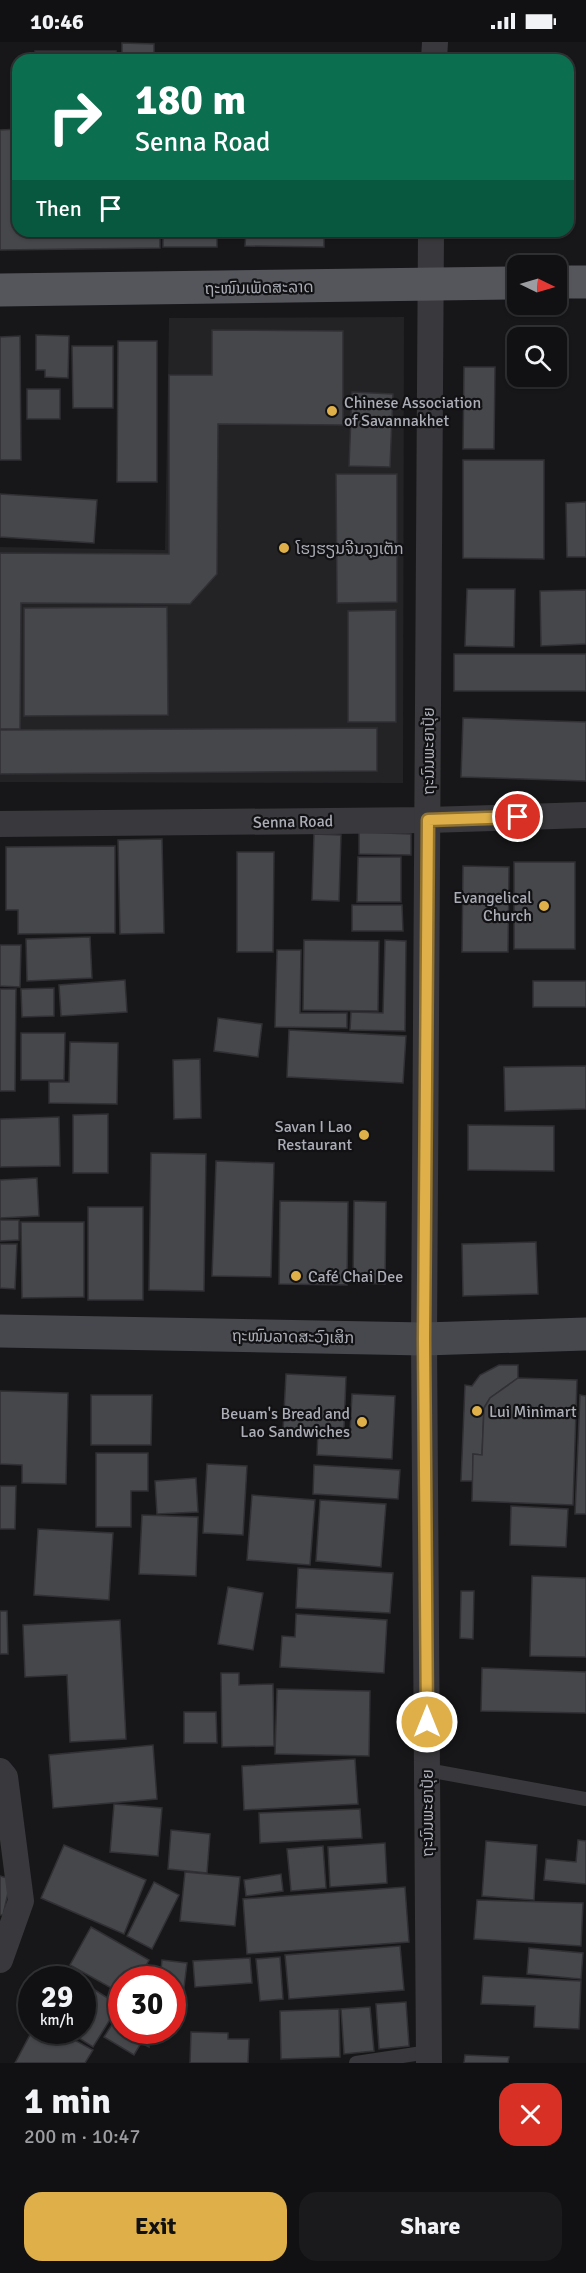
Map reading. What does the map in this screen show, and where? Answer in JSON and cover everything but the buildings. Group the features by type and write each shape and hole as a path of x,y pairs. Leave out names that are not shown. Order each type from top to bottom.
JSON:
{"main road":[{"path":"567,282 586,282"},
{"name":"ຖະໜົນເພັດສະລາດ","path":"0,290 507,283"}],"street":[{"name":"ຖະນົນພະຍາປຸ້ຍ","path":"429,2057 424,1339 431,237"},
{"name":"Senna Road","path":"0,824 428,820 586,815"},
{"name":"ຖະໜົນລາດສະວົງເສິກ","path":"0,1331 424,1339 586,1334"},
{"path":"0,1771 4,1777 21,1901 0,1960"}],"lane":[{"path":"427,1770 586,1799"},
{"path":"356,2063 429,2057"}],"shaded area":[{"name":"ໂຮງຮຽນຈີນຈຸງເຕັກ","path":"404,317 403,783 0,782 0,547 165,550 169,318"}],"place":[{"name":"Chinese Association of Savannakhet","path":"332,411"},
{"name":"ໂຮງຮຽນຈີນຈຸງເຕັກ","path":"284,548"},
{"name":"Evangelical Church","path":"544,906"},
{"name":"Savan I Lao Restaurant","path":"364,1135"},
{"name":"Café Chai Dee","path":"296,1276"},
{"name":"Lui Minimart","path":"477,1411"},
{"name":"Beuam's Bread and Lao Sandwiches","path":"362,1422"}],"route":[{"path":"427,1722 424,1339 428,820 518,817"}]}
